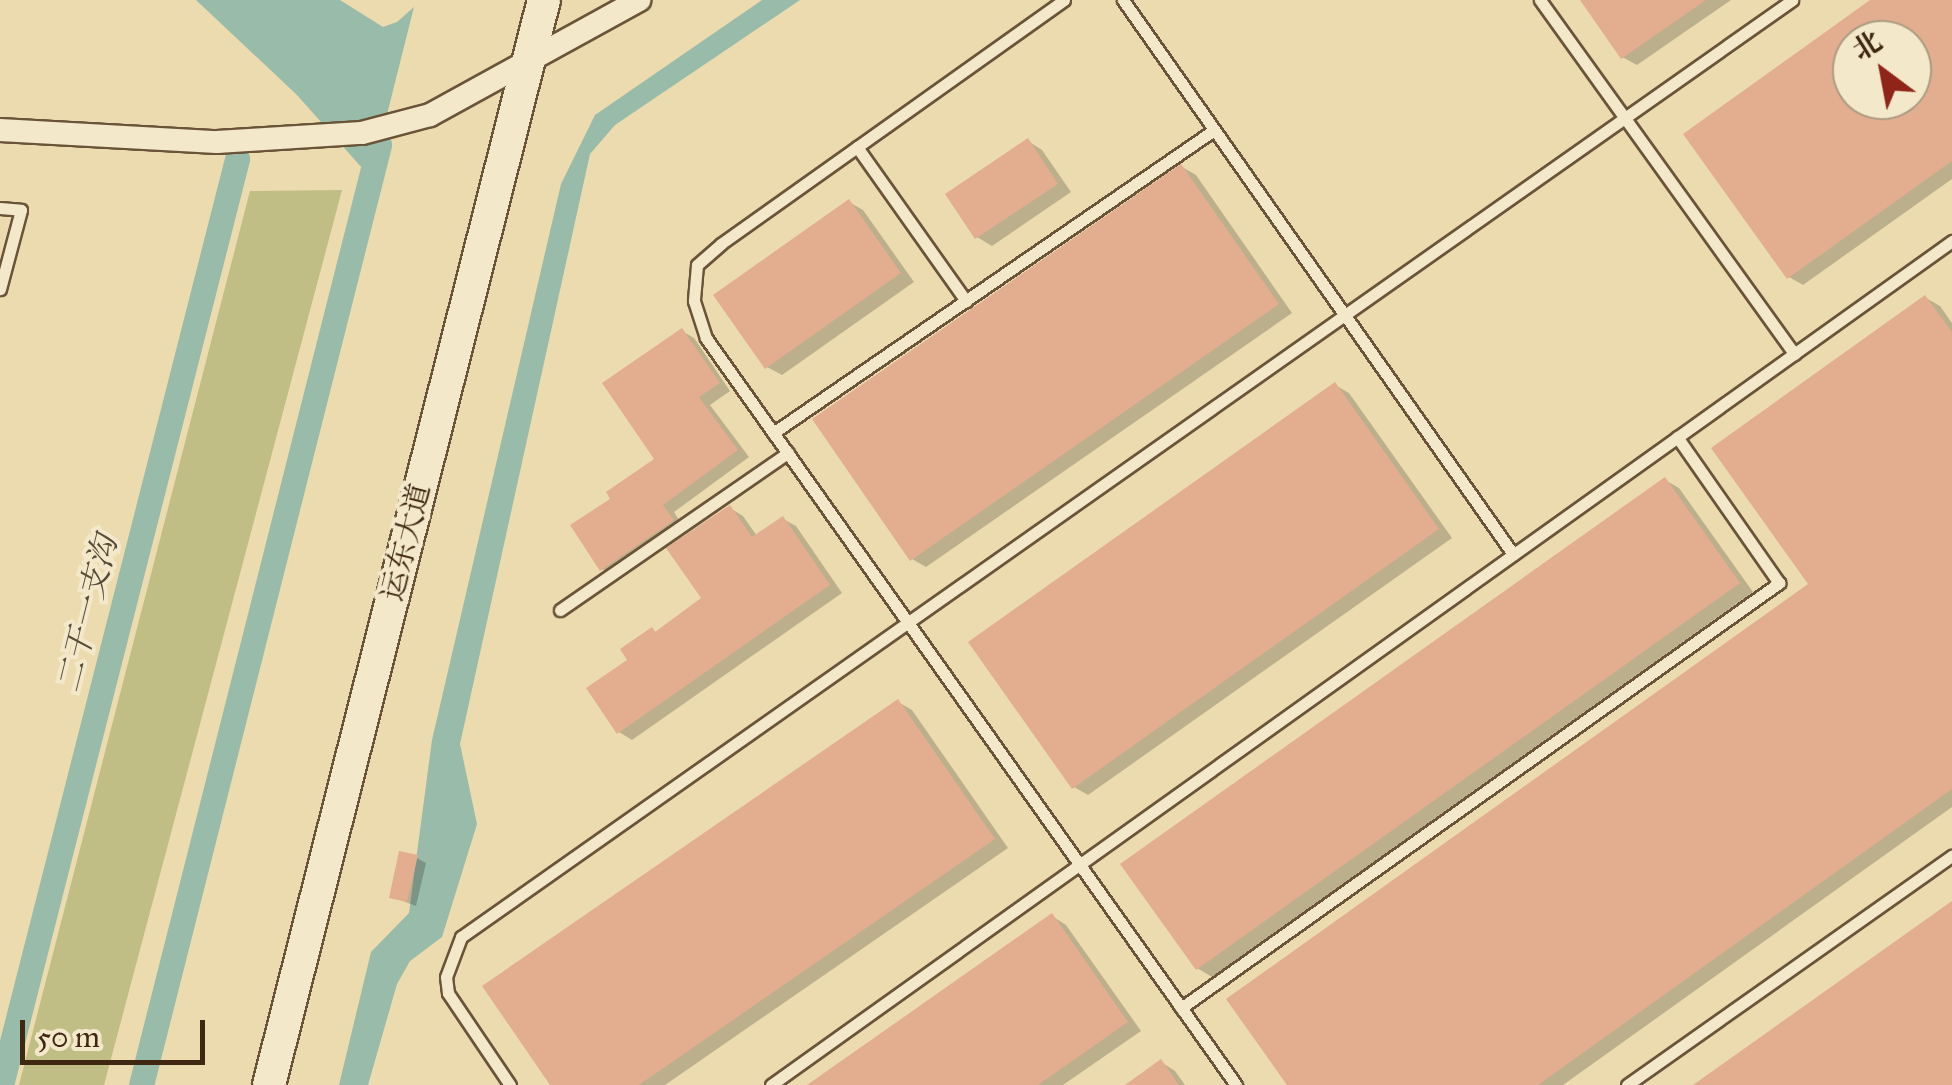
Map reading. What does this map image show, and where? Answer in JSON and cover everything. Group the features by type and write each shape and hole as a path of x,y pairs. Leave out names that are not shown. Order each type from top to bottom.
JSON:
{"street":[{"name":"运东大道","path":"268,1085 544,0"},
{"path":"0,130 126,141 217,142 362,133 412,122 638,0"}],"lane":[{"path":"1064,0 698,264 694,301 706,338 1236,1085"},
{"path":"1123,0 1514,554"},
{"path":"1540,0 1794,354"},
{"path":"510,1085 448,993 446,977 461,937 1792,0"},
{"path":"773,433 1214,130"},
{"path":"857,148 966,301"},
{"path":"0,208 21,210 0,289"},
{"path":"771,1085 1794,354 1950,247"},
{"path":"1182,1008 1779,583 1677,438"},
{"path":"560,610 788,453"},
{"path":"1626,1085 1952,856"}],"shaded area":[{"path":"196,0 340,0 383,27 397,22 414,7 371,178 296,94"},
{"path":"762,0 800,0 615,125 590,154 460,744 477,824 442,937 410,961 397,984 368,1085 339,1085 371,952 409,913 432,740 561,184 595,115"},
{"path":"342,190 104,1085 19,1085 250,191"}],"building":[{"path":"1580,0 1706,0 1621,59"},
{"path":"1870,0 1952,0 1952,161 1787,279 1683,134 1832,27 1832,120 1932,120 1932,20 1842,20"},
{"path":"1028,138 1058,184 975,239 945,194"},
{"path":"1181,164 1279,304 910,561 812,419"},
{"path":"849,199 901,273 765,369 713,295"},
{"path":"1925,295 1952,332 1952,789 1538,1085 1287,1085 1226,999 1808,584 1711,448"},
{"path":"682,328 720,383 699,397 738,450 663,505 674,520 600,571 570,525 610,499 606,492 654,459 602,383"},
{"path":"1335,382 1439,529 1072,789 968,642"},
{"path":"1665,477 1740,583 1196,970 1120,864"},
{"path":"730,505 752,537 783,516 830,585 617,734 586,688 627,660 620,649 652,627 655,632 701,598 666,548"},
{"path":"898,699 995,839 639,1085 550,1085 482,986"},
{"path":"399,851 418,855 407,902 389,898"},
{"path":"1952,901 1952,1085 1693,1085"},
{"path":"1052,913 1128,1022 1038,1085 807,1085"},
{"path":"1161,1059 1179,1085 1125,1085"}],"waterway":[{"path":"141,1085 379,145"},
{"name":"二干一支沟","path":"1,1085 237,159"}]}
